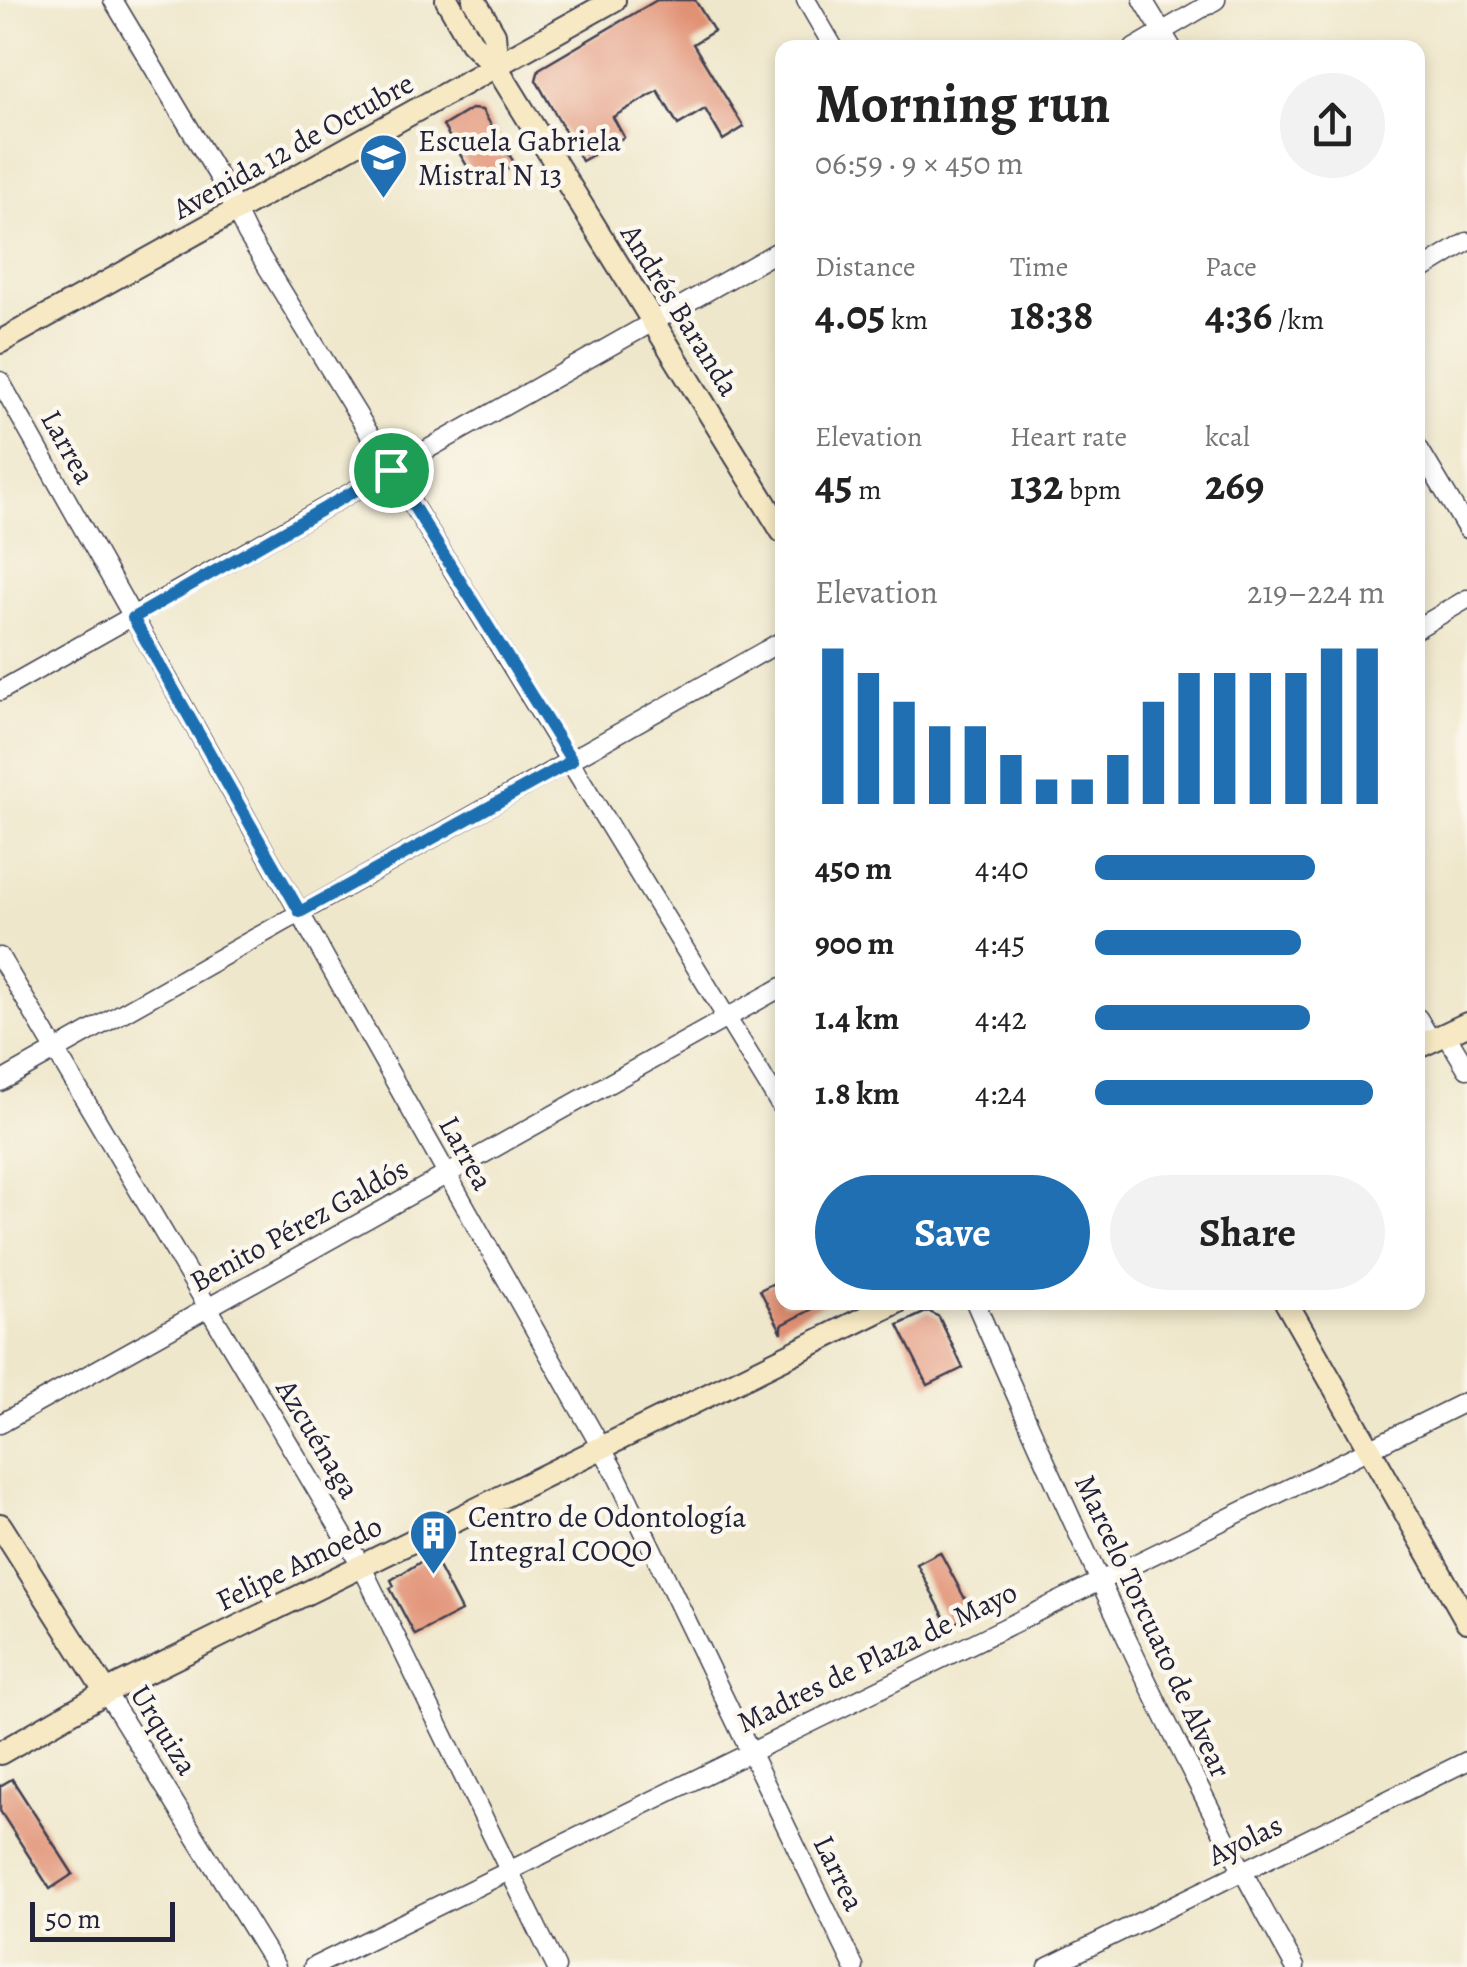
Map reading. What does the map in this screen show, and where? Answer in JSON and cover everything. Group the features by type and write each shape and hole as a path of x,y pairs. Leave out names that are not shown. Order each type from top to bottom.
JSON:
{"main road":[{"name":"Andrés Baranda","path":"447,0 471,42 497,68 775,520"},
{"name":"Andrés Baranda","path":"474,0 494,34 497,68"},
{"name":"Avenida 12 de Octubre","path":"0,342 614,0"},
{"name":"Felipe Amoedo","path":"0,1753 106,1692 881,1310"},
{"path":"1291,1310 1467,1621"},
{"name":"Urquiza","path":"0,1524 106,1692"}],"street":[{"path":"113,0 391,470 775,1096"},
{"path":"806,0 829,40"},
{"path":"1144,0 1167,40 1216,0"},
{"path":"1425,268 1467,242"},
{"path":"0,691 775,253"},
{"name":"Larrea","path":"0,381 602,1448 854,1967"},
{"path":"1425,459 1467,529"},
{"path":"1425,624 1467,598"},
{"path":"0,1082 775,645"},
{"name":"Azcuénaga","path":"0,957 361,1566 556,1967"},
{"name":"Benito Pérez Galdós","path":"0,1424 775,990"},
{"path":"1440,1036 1467,1069"},
{"name":"Marcelo Torcuato de Alvear","path":"978,1310 1096,1580 1241,1872 1295,1967"},
{"name":"Madres de Plaza de Mayo","path":"312,1967 1467,1400"},
{"name":"Urquiza","path":"106,1692 276,1967"},
{"name":"Ayolas","path":"1048,1967 1467,1761"}],"building":[{"path":"657,0 695,0 714,31 693,44 744,127 723,140 705,109 678,125 658,91 613,117 624,137 582,161 536,80 539,69"},
{"path":"471,109 482,110 515,164 479,186 443,126"},
{"path":"775,1282 775,1310 811,1310 782,1325 782,1333 760,1290"},
{"path":"928,1311 939,1317 963,1368 928,1385 898,1325"},
{"path":"940,1552 973,1614 949,1626 917,1564"},
{"path":"432,1555 461,1611 415,1635 390,1588 394,1586 391,1580"},
{"path":"12,1779 73,1874 50,1889 0,1811 0,1786"}],"place":[{"name":"Escuela Gabriela Mistral N 13","path":"383,200"},
{"name":"Centro de Odontología Integral COQO","path":"433,1576"}],"route":[{"path":"391,470 572,761 300,912 133,618 391,470"}]}
